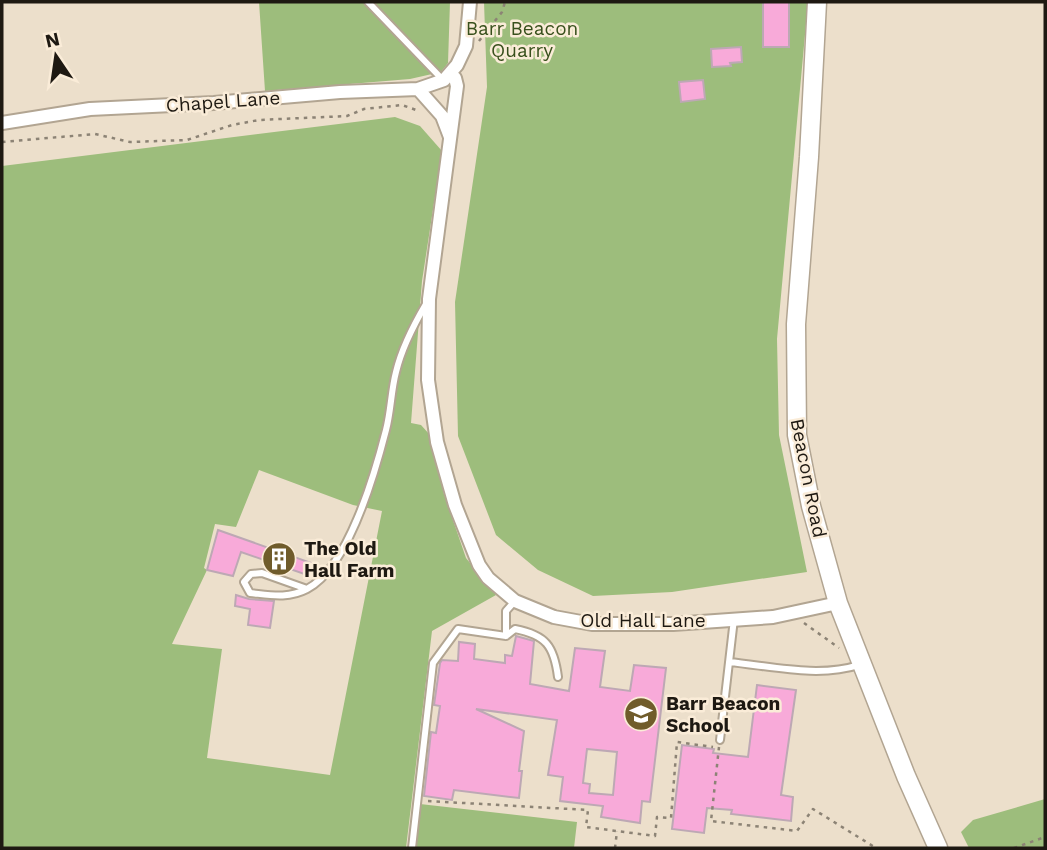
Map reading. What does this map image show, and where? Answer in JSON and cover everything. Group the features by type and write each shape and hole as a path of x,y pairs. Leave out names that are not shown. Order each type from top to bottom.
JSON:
{"main road":[{"name":"Beacon Road","path":"817,2 809,157 796,324 797,435 810,506 853,667 938,848"}],"street":[{"path":"447,77 466,46 470,2"},
{"name":"Chapel Lane","path":"2,123 90,109 418,89 447,77"},
{"name":"Old Hall Lane","path":"447,77 455,78 457,86 429,299 428,380 437,442 455,505 479,565 488,578 515,601 554,617 592,624 673,624 734,620 790,613 838,603"},
{"path":"418,89 442,116 451,141"}],"lane":[{"path":"368,2 447,77"},
{"path":"307,589 262,573 251,573 244,582 250,593 287,596 307,589 320,580 336,562 359,513 386,428 396,372 407,338 429,299"},
{"path":"506,636 506,611 515,601"},
{"path":"720,744 734,620"},
{"path":"412,848 433,663 458,629 506,636 515,629 531,632 544,639 556,661 558,677"},
{"path":"729,662 804,670 853,667"}],"path":[{"path":"466,46 481,40 502,12 505,2"},
{"path":"2,142 95,134 131,142 187,140 232,125 259,120 347,116 365,109 402,105 423,112"},
{"path":"790,613 840,648 853,667"},
{"path":"417,800 588,810 586,827 655,836 657,817 671,818 677,742 720,744 711,821 797,831 813,809 876,848"},
{"path":"615,848 617,831"},
{"path":"1014,848 1045,837"}],"green space":[{"path":"259,2 450,2 448,63 441,72 410,79 265,91"},
{"name":"Barr Beacon Quarry","path":"484,2 808,2 777,339 779,435 807,572 672,592 593,596 538,570 496,535 458,436 455,302 487,87"},
{"path":"395,117 420,126 442,151 422,281 411,423 421,425 430,435 444,494 466,558 496,595 432,631 406,848 2,848 2,166","holes":["259,470 353,505 382,511 330,775 207,758 222,649 172,644 207,570 204,568 215,524 236,527"]},
{"path":"1045,799 1045,848 969,848 961,832 973,820"},
{"path":"420,804 577,822 574,848 415,848"}],"building":[{"path":"763,2 789,2 789,47 763,47"},
{"path":"741,47 742,62 730,63 731,66 712,67 711,49"},
{"path":"703,80 705,99 681,102 679,82"},
{"name":"The Old Hall Farm","path":"218,530 317,565 313,577 241,552 233,576 207,570"},
{"name":"The Old Hall Farm","path":"236,595 274,601 270,628 248,625 250,609 235,606"},
{"path":"516,636 534,641 530,684 569,691 575,648 605,651 600,687 630,691 634,665 666,668 650,802 642,801 640,823 601,817 603,806 560,801 563,777 548,775 557,720 476,709 524,731 519,798 454,790 452,800 424,796 431,732 436,733 440,706 434,705 440,663 442,660 458,661 459,642 475,644 474,659 505,663 505,655 512,656","holes":["587,749 617,752 613,795 589,793 590,784 583,783"]},
{"path":"757,685 796,690 781,795 793,797 791,821 731,814 732,810 707,808 704,833 672,829 682,745 714,749 713,753 748,757"}],"place":[{"name":"The Old Hall Farm","path":"279,559"},
{"name":"Barr Beacon School","path":"641,714"}]}
